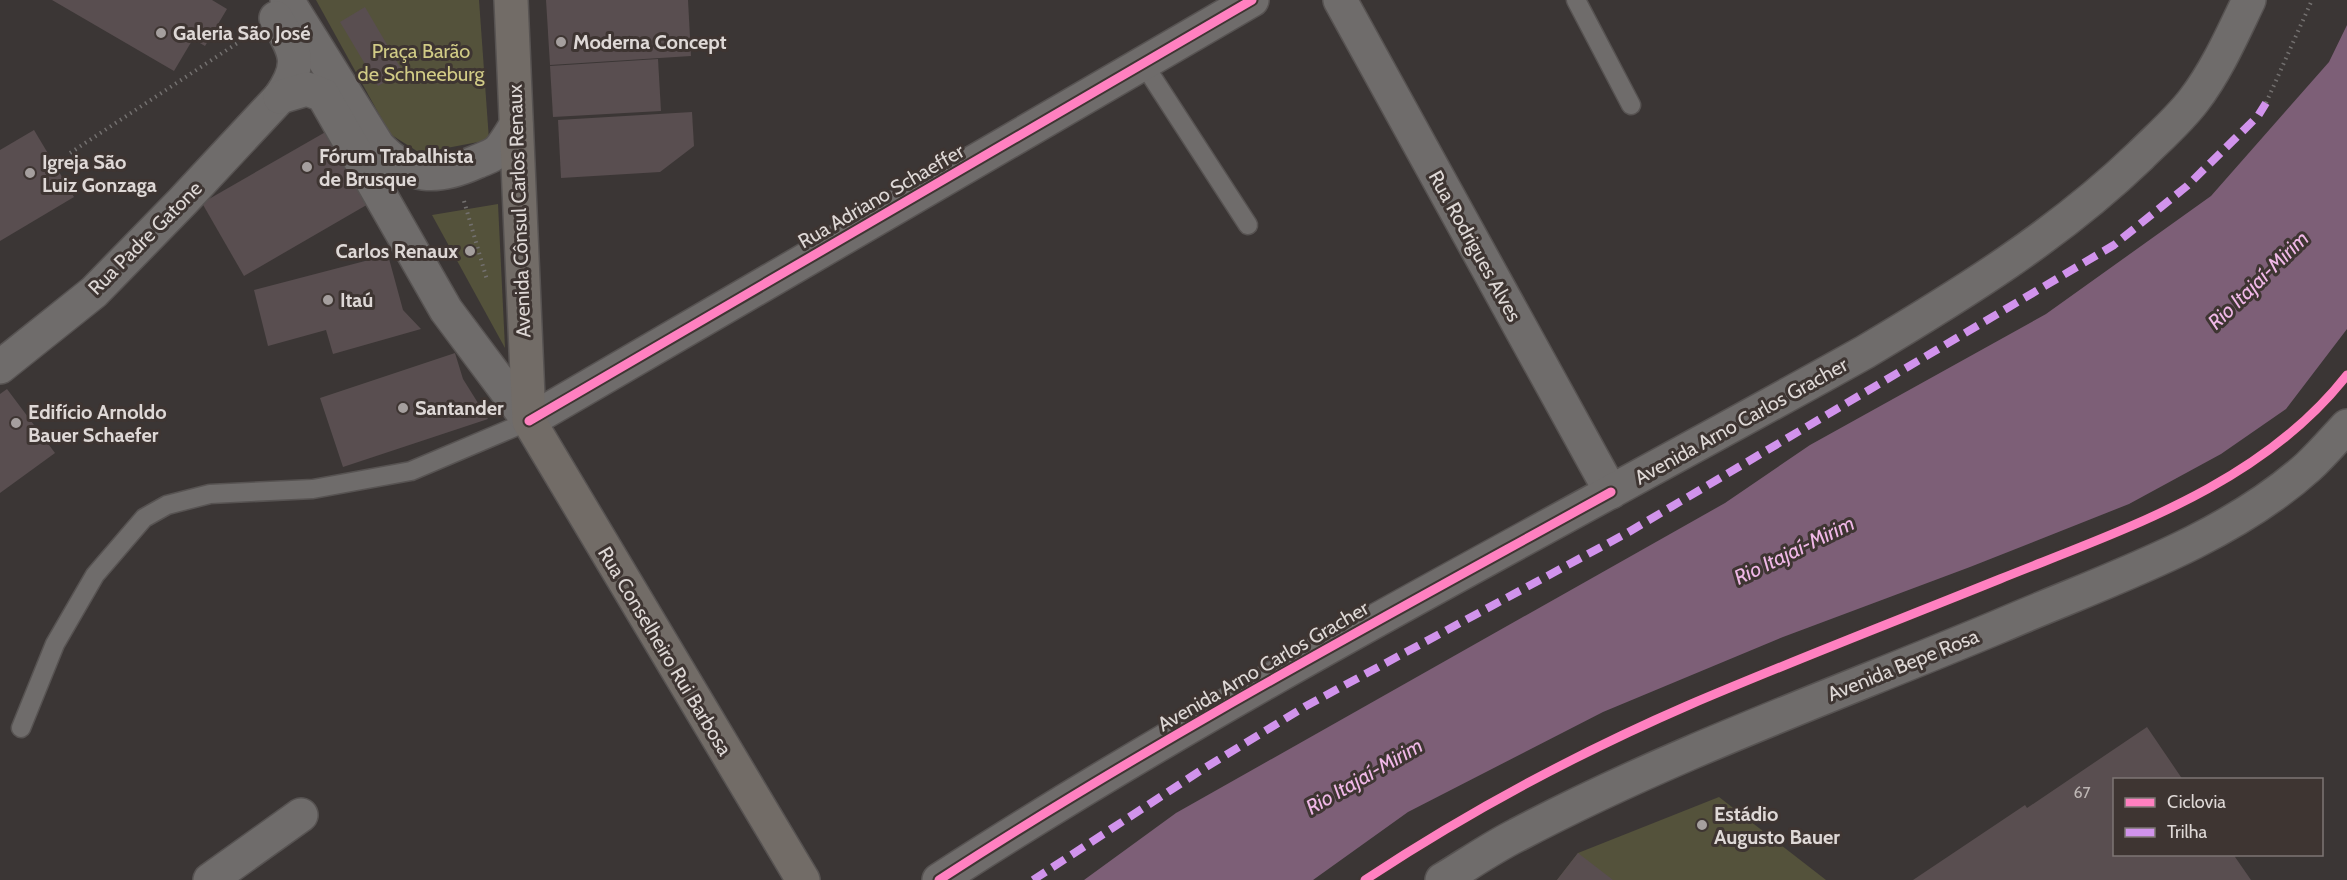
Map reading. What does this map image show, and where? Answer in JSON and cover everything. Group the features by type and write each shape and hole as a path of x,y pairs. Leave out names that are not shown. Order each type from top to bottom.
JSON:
{"main road":[{"name":"Rua Padre Gatone","path":"0,367 93,292 182,202 280,97 293,78 296,61 286,36 265,0"},
{"path":"287,0 378,146 390,159 406,169 434,176 456,171 499,150 516,125"},
{"name":"Avenida Cônsul Carlos Renaux","path":"511,0 529,421"},
{"name":"Rua Adriano Schaeffer","path":"529,421 1252,0"},
{"name":"Rua Rodrigues Alves","path":"1340,0 1611,492"},
{"name":"Avenida Arno Carlos Gracher","path":"939,880 1005,837 1227,705 1865,352 1962,294 2050,233 2109,186 2194,100 2224,51 2249,0"},
{"path":"280,97 307,89 323,95 446,310 529,421"},
{"name":"Rua Conselheiro Rui Barbosa","path":"529,421 802,880"},
{"name":"Avenida Bepe Rosa","path":"1442,880 1515,836 1668,763 2170,553 2229,522 2273,493 2307,467 2347,426"},
{"path":"210,880 301,815"}],"lane":[{"path":"1576,0 1631,105"},
{"path":"1143,63 1248,225"},
{"path":"21,728 55,644 95,575 144,518 167,505 210,494 313,489 411,471 529,421"}],"path":[{"path":"2266,103 2312,0"},
{"path":"70,153 239,42"},
{"path":"456,171 488,283"}],"green space":[{"name":"Praça Barão de Schneeburg","path":"316,0 479,0 489,140 420,153 390,134"},
{"path":"498,204 505,348 432,215"},
{"name":"Estádio Augusto Bauer","path":"1719,797 1826,880 1557,880 1578,853"}],"water":[{"name":"Rio Itajaí-Mirim","path":"2347,25 2347,329 2286,409 2221,454 2129,504 1783,637 1603,712 1408,812 1313,880 1084,880 1176,813 1725,503 1810,445 2046,314 2211,196 2329,62"}],"building":[{"name":"Galeria São José","path":"52,0 212,0 227,9 205,46 193,39 174,71"},
{"path":"546,0 688,0 691,56 550,65"},
{"path":"365,7 403,72 378,86 340,22"},
{"path":"658,59 661,111 553,117 550,66"},
{"path":"692,112 694,146 660,172 561,178 558,120"},
{"name":"Igreja São Luiz Gonzaga","path":"34,130 74,197 0,241 0,150"},
{"name":"Fórum Trabalhista de Brusque","path":"329,130 370,203 244,276 202,203"},
{"name":"Itaú","path":"388,255 403,310 421,329 333,354 326,330 268,346 254,290"},
{"name":"Santander","path":"455,353 463,379 488,419 343,467 320,398"},
{"name":"Edifício Arnoldo Bauer Schaefer","path":"7,389 55,453 0,493 0,394"},
{"path":"2147,727 2182,778 2113,778 2113,856 2234,856 2251,880 1913,880 2025,805 2027,808"},
{"path":"1578,853 1613,880 1557,880"}],"marked path":[{"path":"1033,880 1203,769 1306,706 1627,533 2114,245 2187,186 2258,116 2266,103"}],"cycle path":[{"path":"529,421 1252,0"},
{"path":"1365,880 1443,831 1523,785 1605,743 1689,705 2094,542 2188,500 2232,475 2274,446 2312,413 2347,375"},
{"path":"939,880 1187,728 1611,492"}],"place":[{"name":"Galeria São José","path":"161,33"},
{"name":"Moderna Concept","path":"561,42"},
{"name":"Fórum Trabalhista de Brusque","path":"307,167"},
{"name":"Igreja São Luiz Gonzaga","path":"30,173"},
{"name":"Carlos Renaux","path":"470,251"},
{"name":"Itaú","path":"328,300"},
{"name":"Santander","path":"403,408"},
{"name":"Edifício Arnoldo Bauer Schaefer","path":"16,423"},
{"name":"Estádio Augusto Bauer","path":"1702,825"}]}
